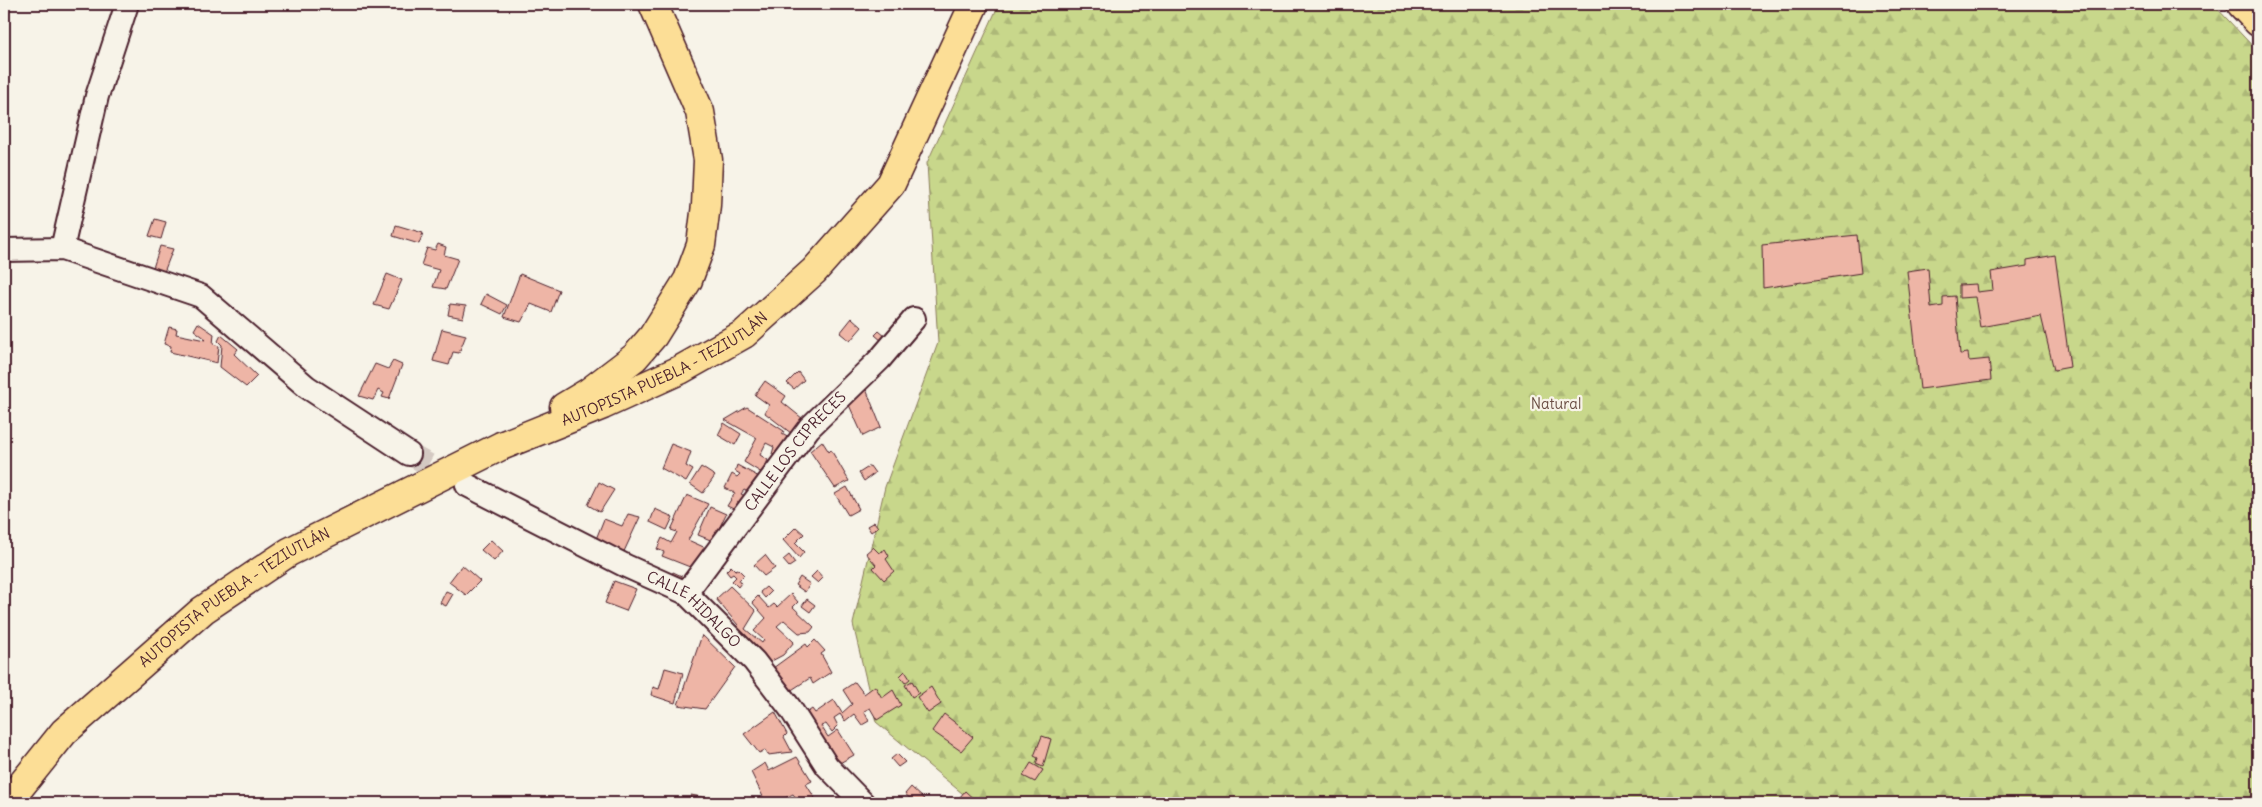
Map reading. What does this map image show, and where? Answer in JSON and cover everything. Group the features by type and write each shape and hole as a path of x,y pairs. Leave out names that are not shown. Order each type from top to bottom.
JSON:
{"main road":[{"name":"AUTOPISTA PUEBLA - TEZIUTLÁN","path":"501,446 589,392 635,356 653,336 688,280 701,245 706,205 708,160 700,112 654,4"},
{"name":"AUTOPISTA PUEBLA - TEZIUTLÁN","path":"7,803 64,732 203,610 289,552 501,446 680,370 744,334 814,271 891,184 974,4"},
{"path":"2241,4 2258,22"}],"street":[{"path":"62,249 97,96 127,4"},
{"path":"4,250 62,249 201,296 307,387 409,454"},
{"name":"CALLE LOS CIPRECES","path":"686,593 809,428 880,359 914,319"},
{"name":"CALLE HIDALGO","path":"467,485 626,566 686,593 754,661 790,708 827,766 856,802"}],"green space":[{"name":"Natural","path":"999,4 2213,4 2258,52 2258,803 974,803 876,722 853,624 885,487 938,343 927,163"}],"building":[{"path":"155,219 166,222 161,239 149,236"},
{"path":"396,225 423,233 419,244 393,236"},
{"path":"1857,235 1861,273 1763,288 1762,245"},
{"path":"438,244 446,247 444,255 458,259 446,289 433,287 439,270 421,265 427,248 435,250"},
{"path":"160,246 173,249 164,272 153,268"},
{"path":"2055,255 2070,367 2054,370 2041,316 1980,327 1975,297 1959,298 1959,285 1976,284 1977,292 1993,290 1991,272 2027,266 2027,260"},
{"path":"1928,268 1931,308 1943,306 1943,297 1955,296 1960,354 1968,353 1969,361 1989,359 1991,380 1920,389 1907,271"},
{"path":"387,274 402,280 389,309 374,305"},
{"path":"520,274 559,290 551,312 531,304 521,322 504,317"},
{"path":"486,294 507,305 502,314 481,304"},
{"path":"4,301 8,313 4,314"},
{"path":"450,304 466,306 463,318 448,315"},
{"path":"852,318 862,327 850,341 840,333"},
{"path":"198,323 214,334 213,344 219,346 217,363 170,352 171,346 164,344 169,327 177,329 176,334 205,340 194,330"},
{"path":"442,329 466,335 459,353 453,352 449,365 433,361"},
{"path":"879,331 886,337 882,341 875,335"},
{"path":"221,335 238,349 234,354 257,376 246,387 220,367 222,345 218,341"},
{"path":"393,361 402,365 389,399 382,397 384,393 378,390 373,400 359,396 375,364 388,369"},
{"path":"798,372 804,380 794,389 787,383"},
{"path":"765,381 786,396 782,402 808,423 796,437 765,413 769,405 755,395"},
{"path":"866,389 881,427 863,436 849,405"},
{"path":"747,407 784,431 782,434 793,440 783,459 772,454 774,447 766,443 760,455 768,460 762,473 744,462 757,438 725,420"},
{"path":"724,423 741,434 735,445 718,435"},
{"path":"822,441 829,452 831,450 849,481 835,488 810,451"},
{"path":"671,444 691,452 686,466 693,470 686,482 661,468"},
{"path":"737,465 763,479 752,494 744,490 741,494 749,498 740,512 727,506 735,493 725,488 732,474 737,477 740,474 735,471"},
{"path":"870,466 875,473 864,481 859,473"},
{"path":"701,467 715,476 703,493 690,484"},
{"path":"599,482 614,490 600,512 588,505"},
{"path":"847,487 859,509 848,515 835,494"},
{"path":"687,495 708,504 688,540 708,549 695,569 662,556 664,552 657,549 662,538 671,543 677,532 671,530"},
{"path":"710,507 726,514 713,541 698,535"},
{"path":"655,509 673,517 667,530 650,522"},
{"path":"628,514 640,517 621,558 594,544 604,519 622,526"},
{"path":"874,522 878,527 871,532 867,526"},
{"path":"796,527 804,534 795,543 804,552 799,558 783,540"},
{"path":"491,540 503,551 494,561 481,550"},
{"path":"873,547 879,553 885,549 889,556 886,559 894,571 884,580 873,568 876,565 866,553"},
{"path":"765,555 775,568 764,576 754,565"},
{"path":"789,555 795,563 789,567 783,560"},
{"path":"462,565 480,581 466,595 449,582"},
{"path":"731,566 735,570 738,569 744,575 739,580 741,583 738,587 732,581 736,577 733,574 730,576 726,571"},
{"path":"817,571 823,578 818,583 811,577"},
{"path":"673,572 686,578 667,583"},
{"path":"800,577 810,584 805,592 795,585"},
{"path":"614,581 636,589 626,611 605,603"},
{"path":"730,586 756,611 745,629 762,643 764,640 754,631 766,618 752,602 758,596 769,608 774,604 777,607 791,594 798,602 793,607 814,627 810,632 799,633 784,620 777,626 794,642 783,655 766,664 733,631 738,625 716,599"},
{"path":"766,587 771,592 765,598 760,592"},
{"path":"446,591 453,594 446,606 440,603"},
{"path":"807,599 815,605 810,612 802,606"},
{"path":"702,635 735,667 705,709 678,705"},
{"path":"815,640 825,651 821,654 831,672 813,684 810,678 787,693 773,668 806,644 808,647"},
{"path":"665,668 683,673 675,703 651,695 653,687 659,689"},
{"path":"905,671 910,679 905,683 900,676"},
{"path":"912,681 919,693 912,697 905,685"},
{"path":"855,682 864,694 875,686 882,698 893,690 901,705 877,720 870,708 864,711 869,721 862,725 854,714 845,721 840,714 834,718 838,726 832,732 826,724 821,726 828,737 838,730 854,755 838,764 802,716 812,709 815,713 834,700 842,713 852,704 843,690"},
{"path":"931,687 941,704 928,713 917,697"},
{"path":"775,712 787,734 784,737 792,752 768,755 765,750 759,753 744,734"},
{"path":"944,714 973,737 961,751 932,731"},
{"path":"1042,736 1051,739 1043,767 1036,764 1038,758 1034,756"},
{"path":"897,754 905,762 898,767 891,759"},
{"path":"797,757 812,781 806,784 818,803 800,803 793,794 775,803 766,803 751,772 765,763 769,771"},
{"path":"1031,763 1043,770 1035,782 1023,776"},
{"path":"911,787 924,799 922,803 910,803 912,800 905,794"},
{"path":"965,791 978,803 955,803"},
{"path":"691,795 711,799 710,803 689,803"}],"tunnel":[{"path":"409,454 457,480"}]}
